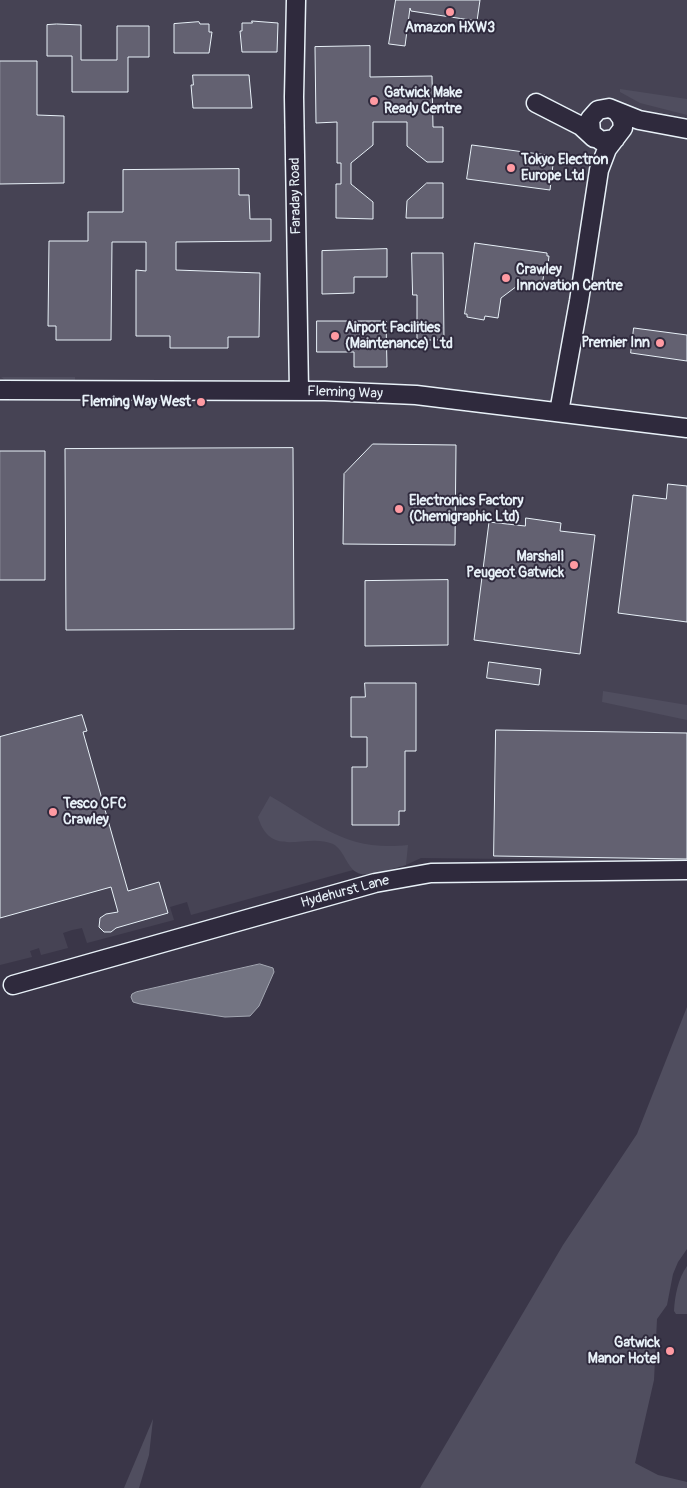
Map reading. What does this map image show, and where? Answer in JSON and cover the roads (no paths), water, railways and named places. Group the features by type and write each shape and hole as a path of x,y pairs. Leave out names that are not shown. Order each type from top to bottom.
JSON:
{"street":[{"name":"Faraday Road","path":"296,0 294,97 299,391"},
{"path":"536,103 577,123 601,141 617,137 632,129 660,125"},
{"path":"599,170 598,148 589,124 595,112 605,108 632,118 687,129"},
{"path":"565,413 581,338 579,301 599,170 605,152 617,137 623,122 617,112"},
{"name":"Fleming Way","path":"0,390 299,391 416,395 687,428"},
{"name":"Hydehurst Lane","path":"12,985 365,885 413,874 468,871 687,870"}],"water":[{"path":"260,964 273,968 274,972 259,1006 250,1016 225,1017 140,1004 133,1002 131,997 136,992"}],"place":[{"name":"Amazon HXW3","path":"450,12"},
{"name":"Gatwick Make Ready Centre","path":"374,101"},
{"name":"Tokyo Electron Europe Ltd","path":"511,168"},
{"name":"Crawley Innovation Centre","path":"506,278"},
{"name":"Airport Facilities (Maintenance) Ltd","path":"335,336"},
{"name":"Premier Inn","path":"660,343"},
{"name":"Fleming Way West","path":"201,402"},
{"name":"Electronics Factory (Chemigraphic Ltd)","path":"399,509"},
{"name":"Marshall Peugeot Gatwick","path":"574,565"},
{"name":"Tesco CFC Crawley","path":"53,812"},
{"name":"Gatwick Manor Hotel","path":"670,1351"}]}
